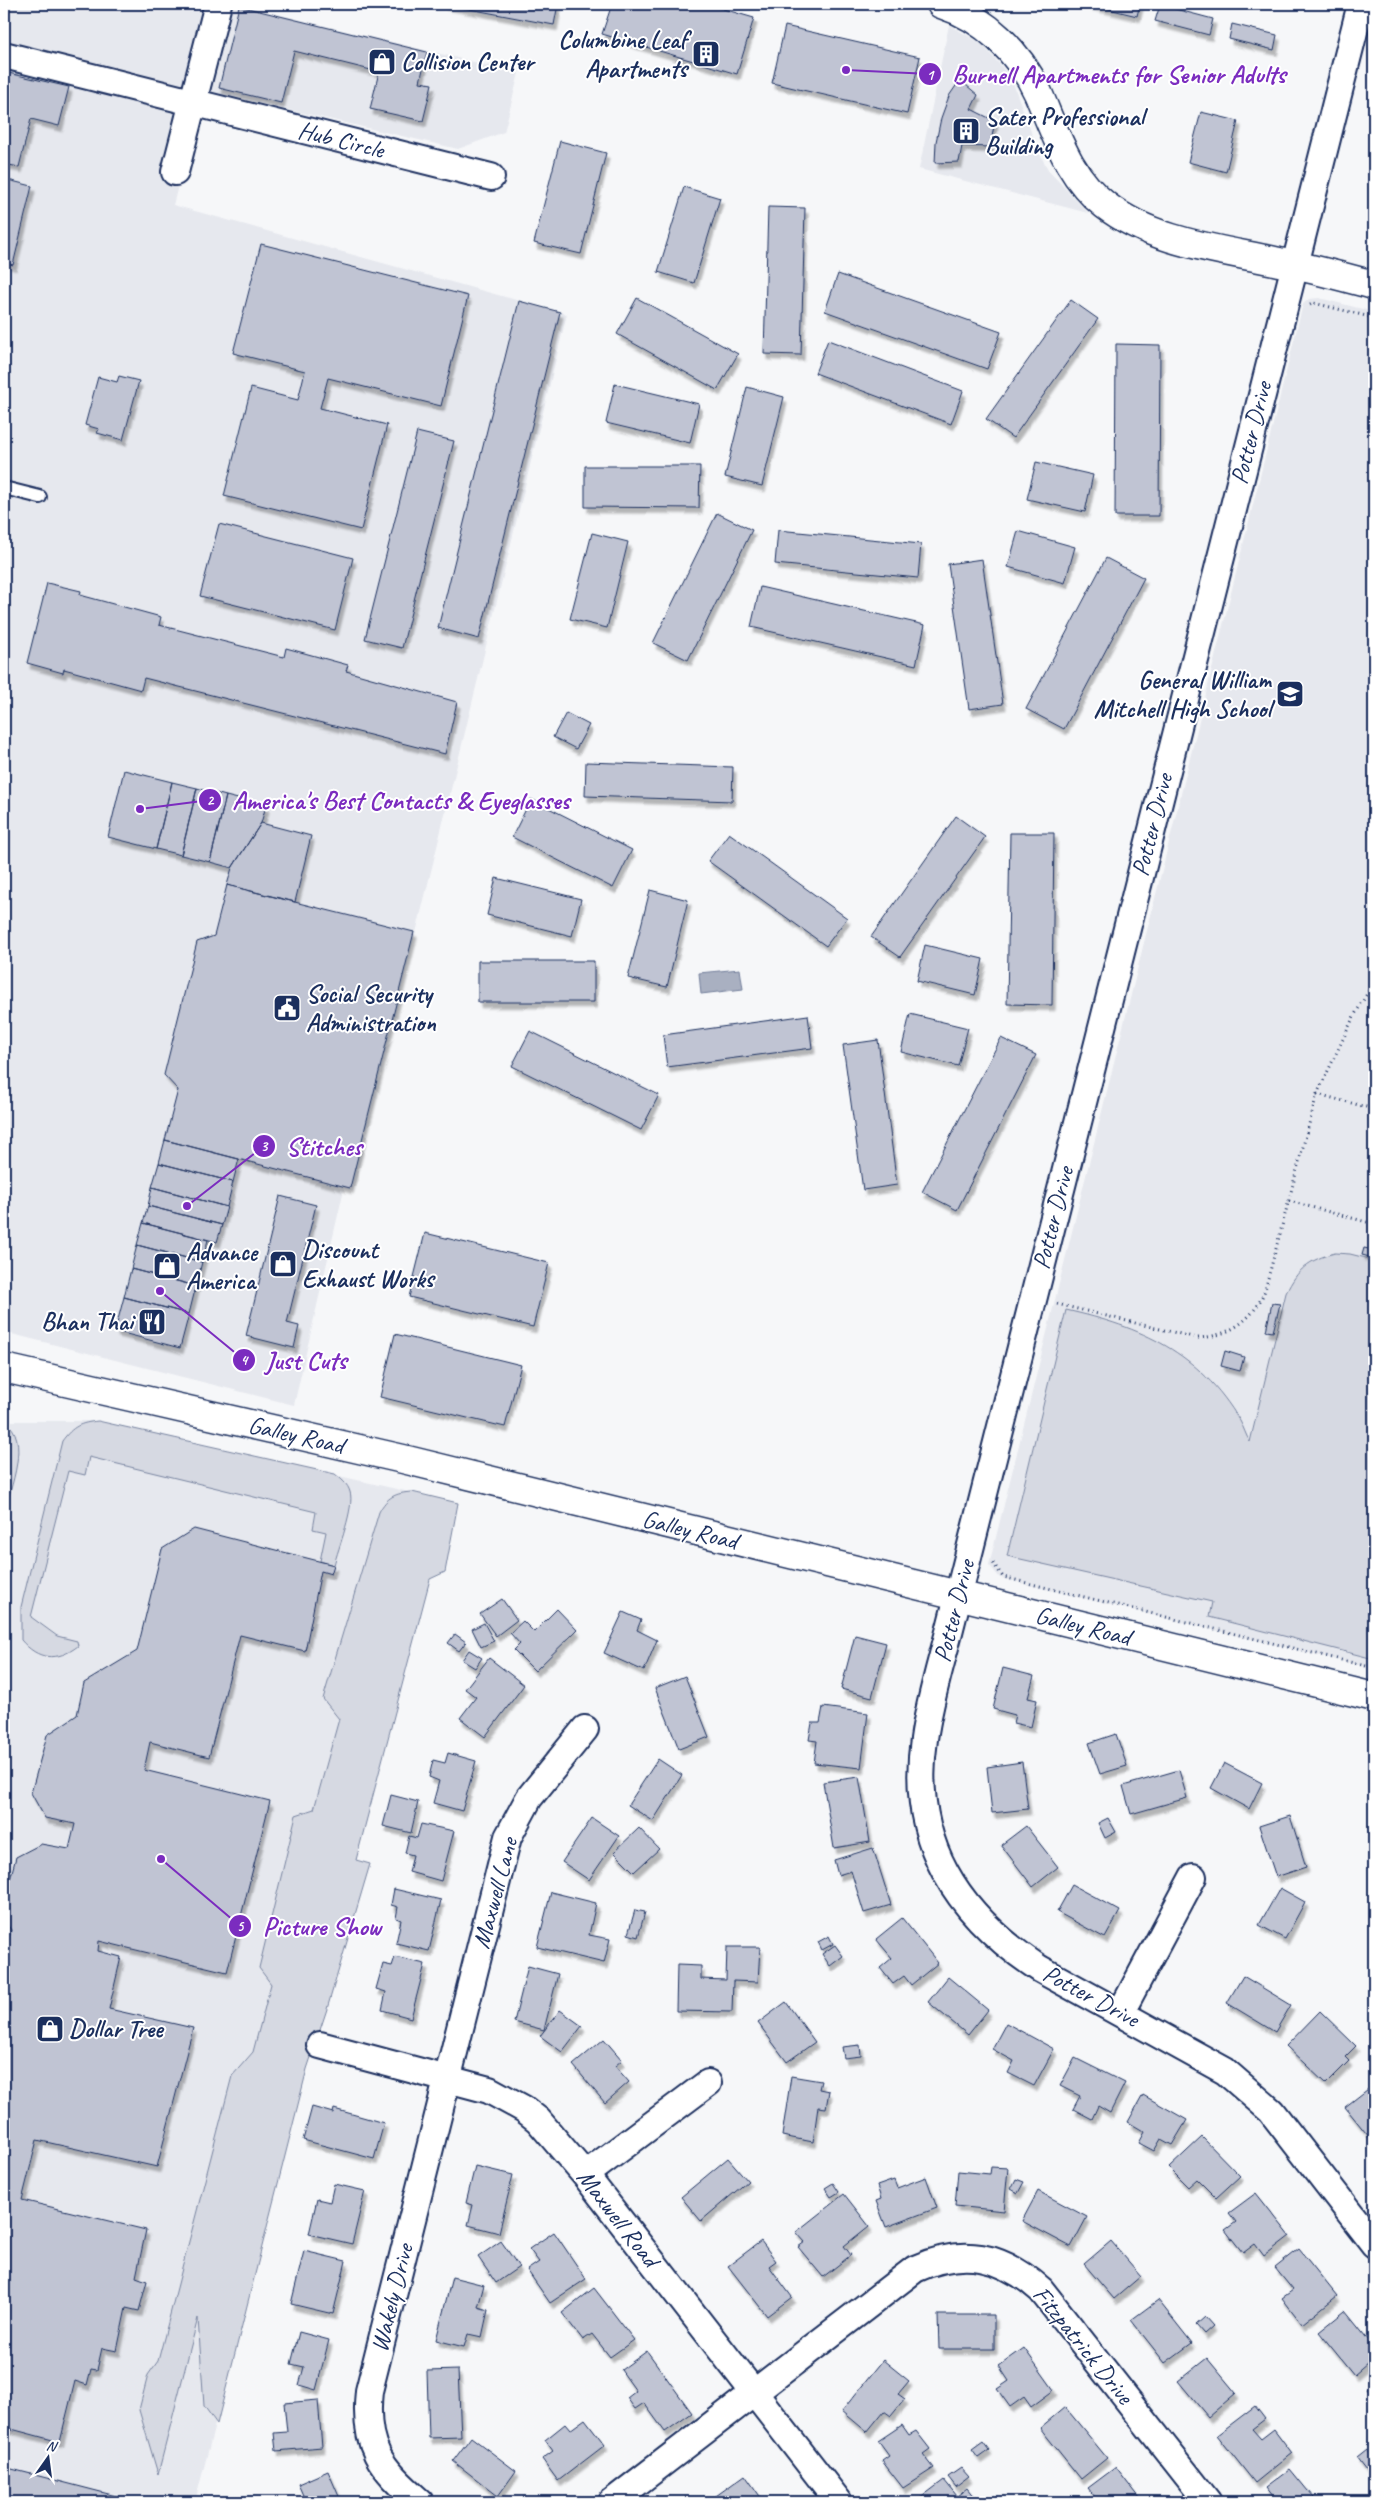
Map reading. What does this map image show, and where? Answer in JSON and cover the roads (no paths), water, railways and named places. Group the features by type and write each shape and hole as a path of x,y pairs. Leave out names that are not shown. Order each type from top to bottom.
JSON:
{"main road":[{"path":"941,4 973,18 990,30 1010,49 1037,92 1072,168 1086,188 1105,205 1132,223 1157,234 1294,265 1374,286"},
{"name":"Galley Road","path":"4,1368 403,1459 1374,1697"}],"street":[{"path":"175,172 218,4"},
{"name":"Potter Drive","path":"1360,4 958,1596 924,1738 922,1798 923,1814 930,1838 943,1867 959,1895 980,1922 1011,1950 1040,1969 1225,2071 1270,2111 1374,2244"},
{"name":"Hub Circle","path":"4,55 491,177"},
{"name":"Maxwell Lane","path":"446,2078 508,1837 529,1798 585,1729"},
{"path":"1121,2012 1193,1877"},
{"name":"Maxwell Road","path":"320,2045 489,2090 524,2108 550,2132 585,2175 839,2502"},
{"name":"Wakely Drive","path":"420,2502 392,2477 378,2459 366,2415 369,2391 446,2078"},
{"path":"585,2175 708,2084"},
{"name":"Fitzpatrick Drive","path":"754,2393 914,2268 951,2256 990,2260 1025,2275 1041,2290 1208,2502"},
{"path":"612,2502 754,2393"}],"lane":[{"path":"4,488 40,497"}],"water":[{"path":"740,969 743,989 701,994 699,973"}],"place":[{"name":"Columbine Leaf Apartments","path":"706,54"},
{"name":"Collision Center","path":"382,62"},
{"name":"Burnell Apartments for Senior Adults","path":"846,70"},
{"name":"Sater Professional Building","path":"966,131"},
{"name":"General William Mitchell High School","path":"1290,694"},
{"name":"America's Best Contacts & Eyeglasses","path":"140,809"},
{"name":"Social Security Administration","path":"287,1008"},
{"name":"Stitches","path":"187,1206"},
{"name":"Discount Exhaust Works","path":"283,1264"},
{"name":"Advance America","path":"167,1266"},
{"name":"Just Cuts","path":"160,1291"},
{"name":"Bhan Thai","path":"152,1322"},
{"name":"Picture Show","path":"161,1859"},
{"name":"Dollar Tree","path":"50,2029"}]}
